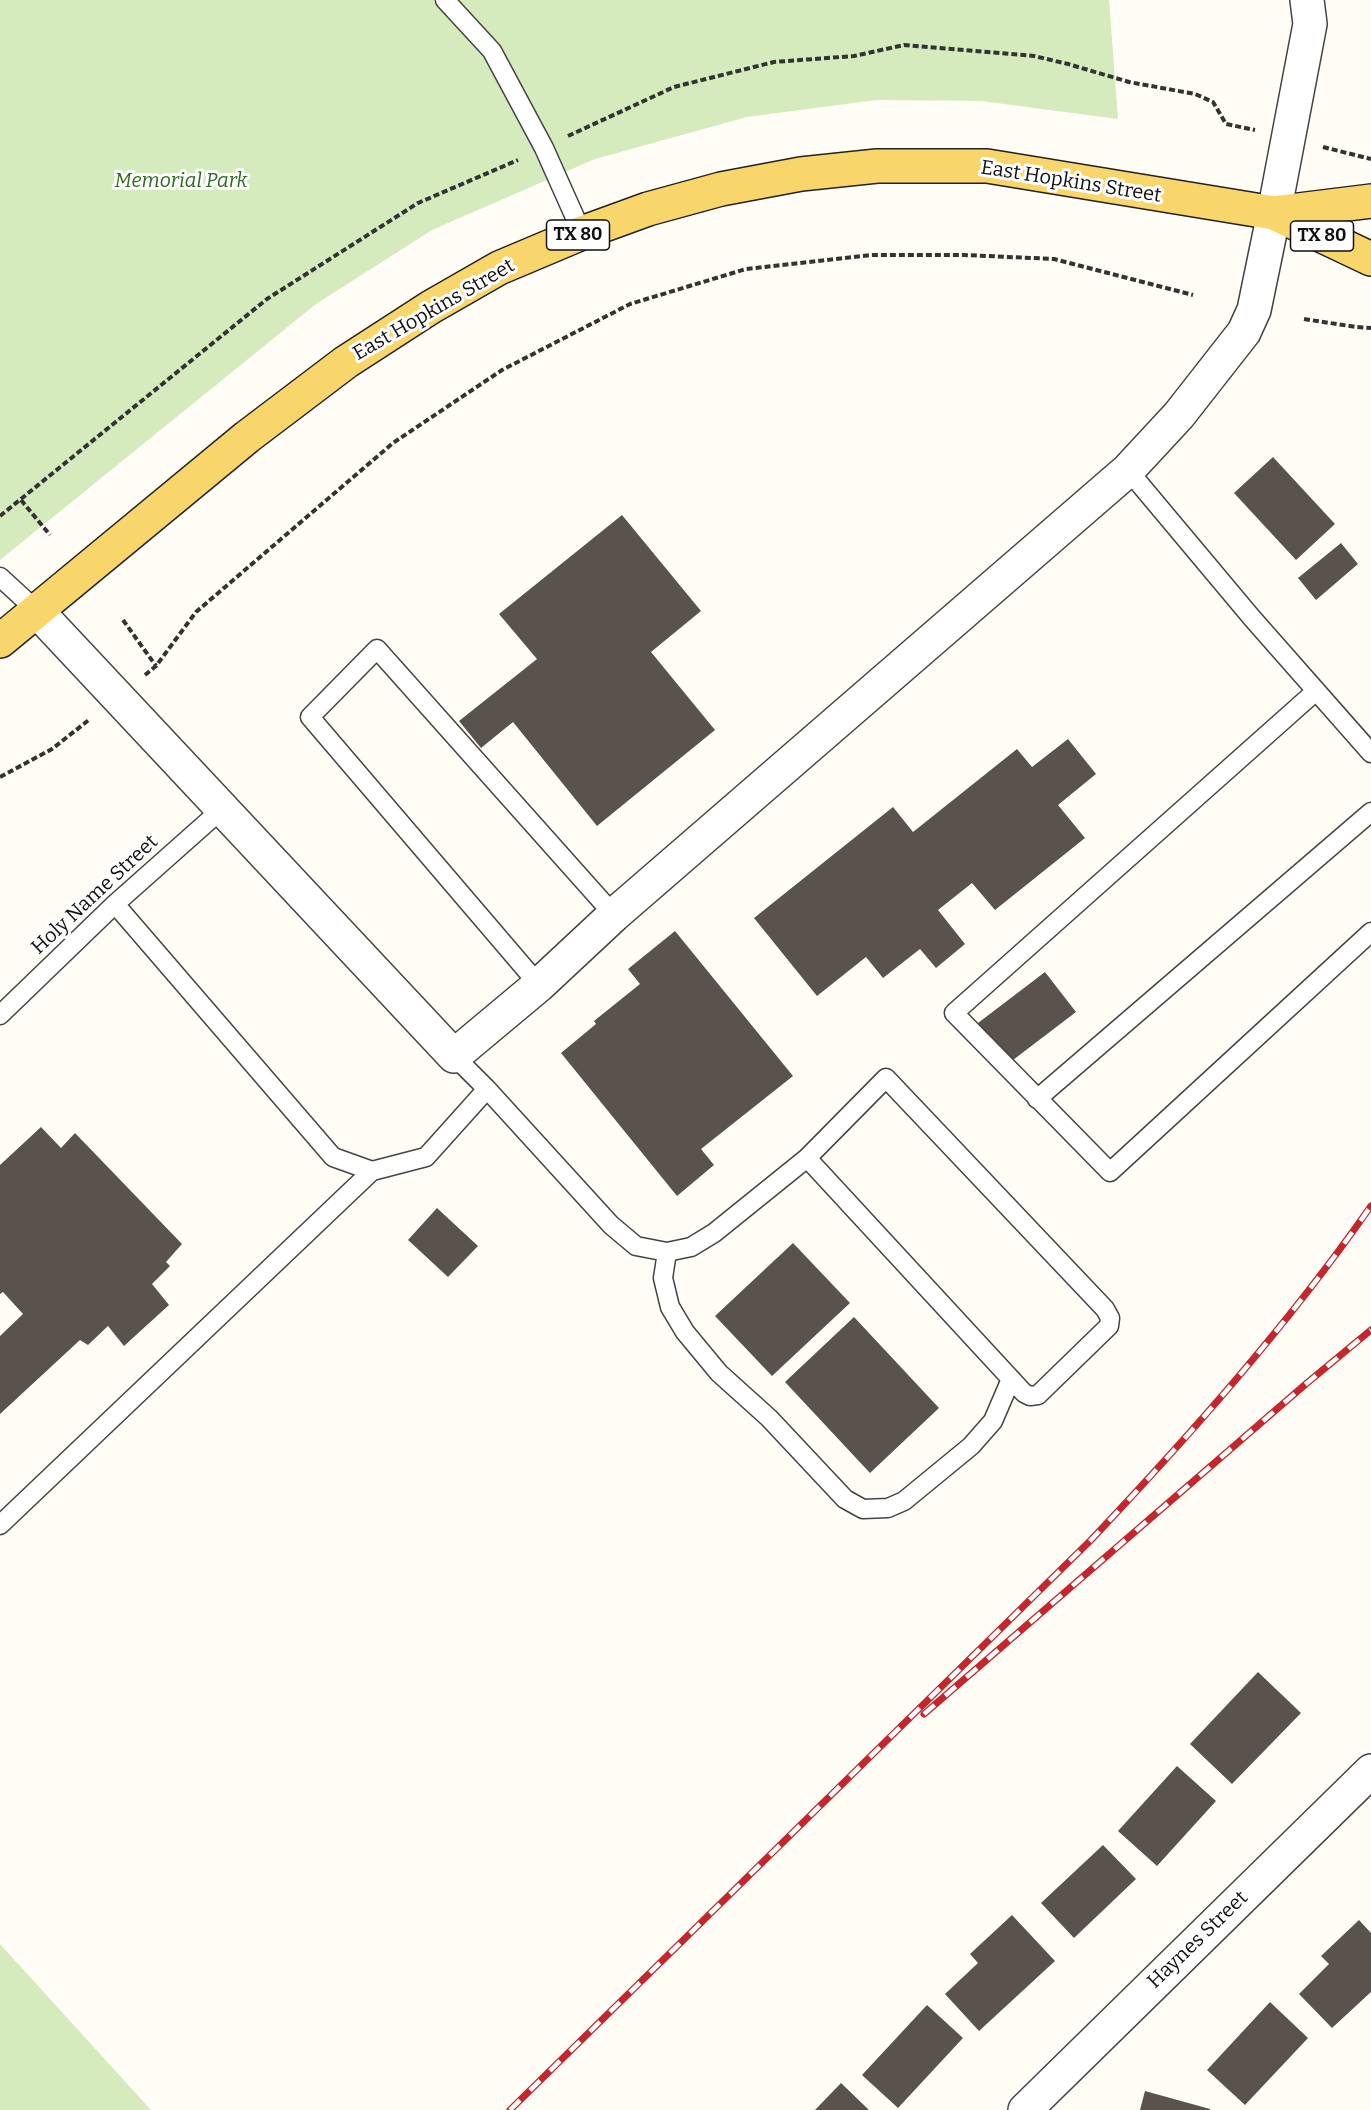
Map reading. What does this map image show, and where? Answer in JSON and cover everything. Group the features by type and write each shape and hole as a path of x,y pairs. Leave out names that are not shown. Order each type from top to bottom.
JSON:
{"main road":[{"name":"East Hopkins Street","path":"0,641 247,437 346,362 431,307 500,268 582,233 648,209 721,189 801,174 877,166 987,166 1274,213 1371,259"},
{"name":"East Hopkins Street","path":"1274,213 1371,201"}],"street":[{"path":"37,611 454,1056 539,985 614,915 1128,470 1179,415 1244,332 1254,310 1310,24 1307,0"},
{"name":"Haynes Street","path":"1025,2110 1371,1770"}],"lane":[{"path":"445,0 492,51 544,148 582,233"},
{"path":"1128,470 1252,618 1371,753"},
{"path":"0,577 37,611"},
{"path":"539,985 310,717 377,649 614,915"},
{"path":"1316,691 954,1013 1110,1172 1371,932"},
{"name":"Holy Name Street","path":"0,1015 115,904 222,809"},
{"path":"1037,1098 1371,812"},
{"path":"115,904 333,1157 372,1171"},
{"path":"454,1056 611,1225 636,1246 667,1252 691,1247 714,1233 807,1158 886,1078 1106,1309 1110,1318 1109,1326 1038,1395 1030,1396 1024,1393 807,1158"},
{"path":"0,1525 372,1171 426,1156 487,1089"},
{"path":"667,1252 663,1278 670,1307 685,1332 719,1373 769,1418 845,1499 863,1509 888,1508 904,1502 971,1446 993,1421 1011,1379"}],"path":[{"path":"1361,158 1371,159"},
{"path":"0,777 52,749 156,666 196,612 393,443 502,369 630,304 746,269 871,255 964,255 1054,259 1193,295"},
{"path":"1304,319 1371,328"},
{"path":"21,500 50,535"},
{"path":"123,620 156,666"}],"green space":[{"name":"Memorial Park","path":"0,0 1109,0 1118,119 981,101 876,100 747,117 595,159 432,230 316,304 0,560"},
{"path":"0,1944 151,2110 0,2110"}],"building":[{"path":"1273,457 1335,524 1296,560 1234,493"},
{"path":"622,515 701,611 651,652 715,730 597,826 513,722 481,748 459,721 537,659 499,614"},
{"path":"1341,543 1358,564 1316,600 1298,578"},
{"path":"1068,739 1096,774 1058,805 1085,838 995,910 972,883 938,910 965,944 936,968 920,949 883,978 866,957 817,996 754,918 893,807 913,832 1017,749 1032,767"},
{"path":"675,931 793,1076 701,1149 714,1165 677,1196 561,1053 596,1024 594,1021 640,984 628,969"},
{"path":"1045,972 1076,1012 1009,1063 978,1023"},
{"path":"41,1127 61,1148 75,1133 182,1244 166,1262 170,1266 152,1284 169,1305 124,1346 108,1326 88,1345 80,1340 0,1414 0,1336 23,1314 3,1292 0,1294 0,1165"},
{"path":"437,1208 478,1246 448,1277 408,1240"},
{"path":"793,1243 850,1303 772,1376 715,1316"},
{"path":"854,1317 939,1408 870,1473 785,1382"},
{"path":"1258,1672 1301,1713 1232,1784 1190,1744"},
{"path":"1177,1766 1216,1801 1157,1866 1118,1831"},
{"path":"1103,1845 1136,1879 1074,1938 1041,1903"},
{"path":"1012,1915 1055,1961 979,2031 945,1994 978,1963 970,1954"},
{"path":"1359,1920 1371,1933 1371,1992 1332,2028 1299,1994 1329,1964 1321,1956"},
{"path":"1270,2002 1308,2038 1245,2105 1207,2070"},
{"path":"927,2005 963,2038 898,2108 862,2075"},
{"path":"841,2083 869,2110 815,2110"},
{"path":"1145,2091 1210,2109 1210,2110 1140,2110"}],"railway":[{"path":"510,2110 1091,1540 1237,1378 1306,1294 1371,1206"},
{"path":"924,1714 1371,1330"}]}
